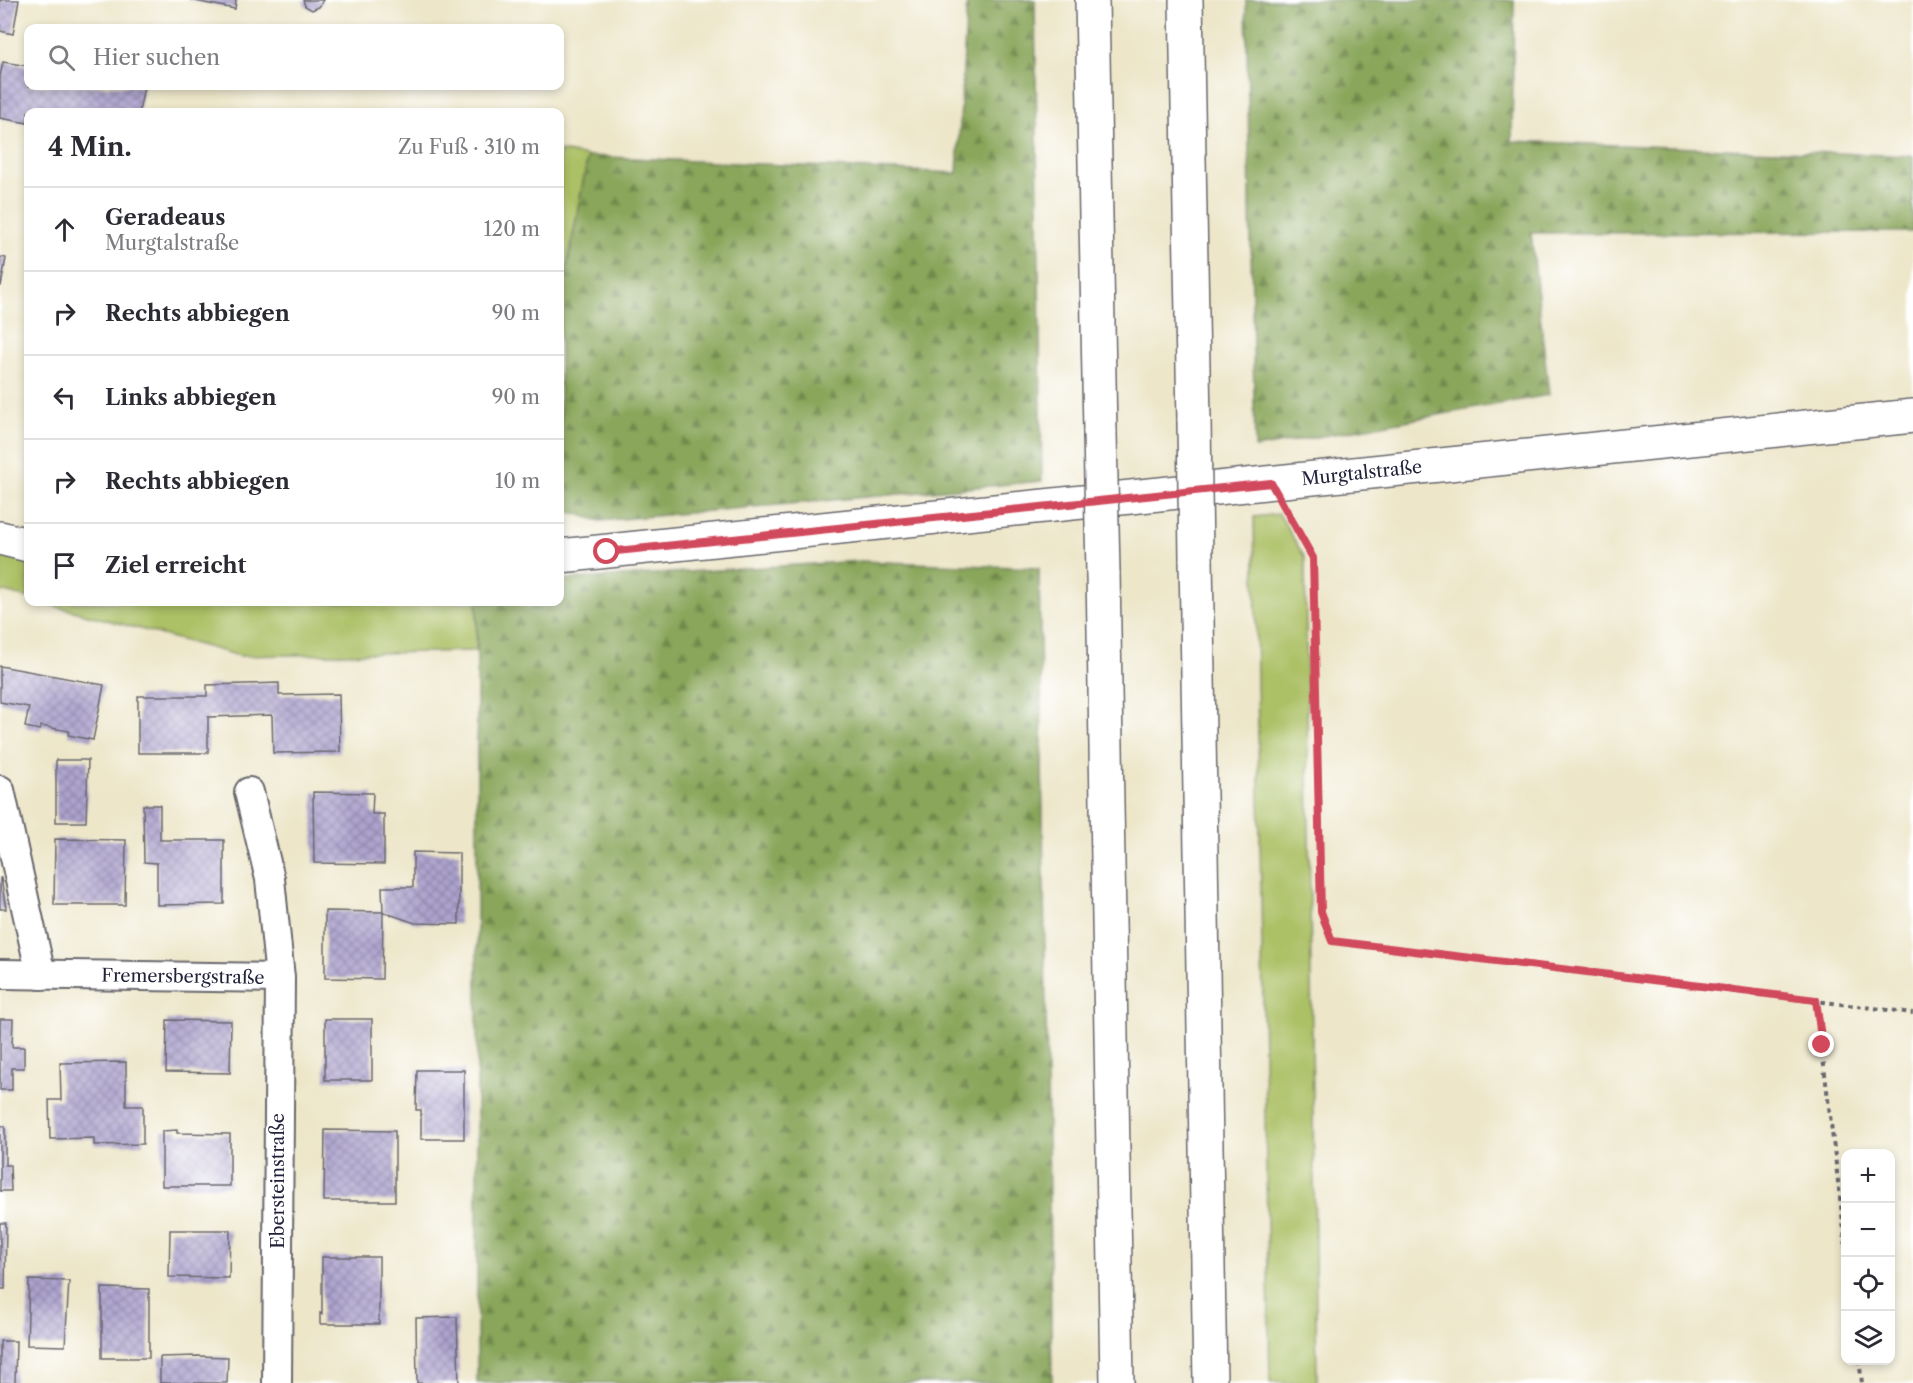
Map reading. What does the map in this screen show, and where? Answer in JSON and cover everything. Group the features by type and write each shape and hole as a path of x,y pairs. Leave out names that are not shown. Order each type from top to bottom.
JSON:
{"main road":[{"path":"1092,0 1117,1383"},
{"path":"1186,0 1210,1383"},
{"name":"Murgtalstraße","path":"564,556 1913,416"},
{"path":"0,538 24,544"}],"street":[{"path":"0,790 41,975"},
{"name":"Fremersbergstraße","path":"0,974 280,978 270,879 263,840 249,792"},
{"name":"Ebersteinstraße","path":"277,1383 280,978"}],"path":[{"path":"1271,483 1313,558 1321,912 1332,941 1913,1013"},
{"path":"1816,1000 1841,1213"},
{"path":"1860,1365 1862,1383"}],"green space":[{"path":"967,0 1035,0 1042,481 600,521 564,510 564,283 588,156 957,173"},
{"path":"1246,0 1514,0 1512,141 1913,156 1913,232 1531,233 1549,395 1255,448"},
{"path":"564,152 588,156 564,283"},
{"path":"1279,514 1305,558 1317,1383 1270,1383 1254,517"},
{"path":"0,550 24,555 24,597 0,591"},
{"path":"860,561 1039,568 1052,1383 477,1383 477,606 564,606 564,580"},
{"path":"55,606 477,606 476,651 240,656"}],"building":[{"path":"0,0 19,0 13,34 0,31"},
{"path":"190,0 236,0 235,9"},
{"path":"303,0 323,0 319,7 312,10 305,6"},
{"path":"3,62 24,65 24,90 143,90 140,108 24,108 24,122 0,118 0,76"},
{"path":"0,257 6,258 1,286 0,286"},
{"path":"0,666 104,685 93,740 68,735 69,731 41,726 40,730 25,727 29,707 0,702"},
{"path":"279,683 279,695 339,694 340,752 273,753 272,715 208,717 208,753 138,753 138,696 207,696 207,685"},
{"path":"56,760 88,760 86,822 56,822"},
{"path":"313,792 373,793 372,814 384,814 384,864 314,863"},
{"path":"143,805 160,805 160,840 224,840 224,904 157,905 157,863 144,862"},
{"path":"55,839 126,840 125,905 54,905"},
{"path":"413,852 459,853 459,924 415,923 383,912 382,887 413,887"},
{"path":"1,878 6,909 0,909"},
{"path":"325,911 383,912 382,979 325,978"},
{"path":"0,1019 13,1019 12,1047 24,1047 24,1068 12,1068 12,1090 0,1090"},
{"path":"325,1019 372,1019 372,1080 325,1080"},
{"path":"167,1020 231,1021 230,1073 166,1072"},
{"path":"126,1062 126,1106 143,1106 143,1144 94,1145 94,1138 50,1139 49,1100 61,1100 60,1063"},
{"path":"417,1070 464,1070 464,1139 421,1139 421,1110 416,1110"},
{"path":"0,1126 5,1126 5,1165 10,1165 11,1191 0,1191"},
{"path":"177,1130 177,1133 230,1134 230,1186 162,1186 162,1131"},
{"path":"325,1130 395,1131 395,1201 324,1201"},
{"path":"0,1223 6,1223 5,1289 0,1289"},
{"path":"170,1230 230,1230 229,1278 169,1277"},
{"path":"322,1257 379,1257 379,1324 320,1324"},
{"path":"29,1280 69,1281 65,1346 27,1345"},
{"path":"102,1288 149,1289 149,1358 102,1358"},
{"path":"457,1317 459,1383 417,1383 416,1318"},
{"path":"0,1341 16,1341 15,1383 0,1383"},
{"path":"160,1357 228,1357 227,1383 160,1383"}],"route":[{"path":"607,552 1271,483 1313,558 1321,912 1332,941 1816,1000 1822,1045"}]}
